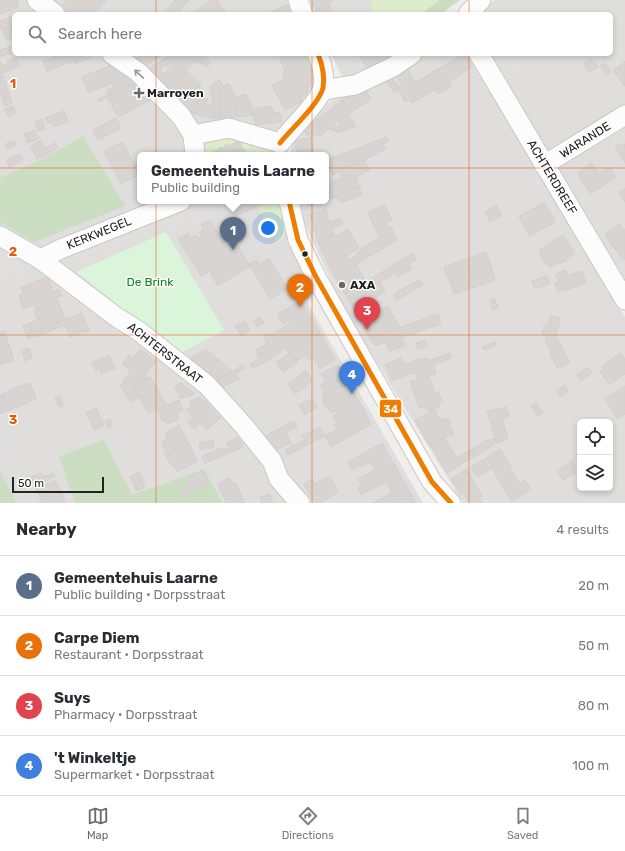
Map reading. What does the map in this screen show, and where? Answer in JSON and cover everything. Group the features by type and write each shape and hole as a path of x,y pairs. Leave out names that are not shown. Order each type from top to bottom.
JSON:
{"street":[{"path":"37,0 52,12"},
{"path":"298,0 302,12"},
{"path":"470,12 481,0"},
{"path":"115,56 138,72 181,116 193,135 195,152"},
{"path":"193,135 228,128 280,149 322,90 323,67 319,56"},
{"path":"322,90 355,85 393,67 409,56"},
{"name":"ACHTERDREEF","path":"480,56 625,300"},
{"name":"WARANDE","path":"544,165 625,115"},
{"name":"KERKWEGEL","path":"40,259 63,248 173,204"},
{"path":"290,204 298,240 316,277 432,482 447,501"},
{"name":"ACHTERSTRAAT","path":"0,236 40,259 115,316 140,332 207,385 243,425 272,461 280,479 300,503"}],"shaded area":[{"path":"0,0 292,0 295,12 12,12 12,56 311,56 322,90 279,152 137,152 137,204 291,204 316,277 303,295 423,503 0,503"},
{"path":"310,0 372,0 371,12 314,12"},
{"path":"495,0 625,0 625,105 558,150 550,152 544,149 489,56 613,56 613,12 480,12 484,7"},
{"path":"332,56 396,56 344,80"},
{"path":"421,56 470,56 625,317 625,503 463,503 343,307 303,220 300,204 329,204 329,152 291,152 291,139 337,95 381,80"},
{"path":"492,56 528,56 503,73"},
{"path":"625,125 625,279 557,165"},
{"path":"137,204 192,204 198,216 65,265 37,243"},
{"path":"0,249 31,269 0,281"}],"green space":[{"path":"372,0 440,0 426,12 371,12"},
{"path":"440,0 460,0 444,12 425,11"},
{"path":"83,136 125,206 34,242 0,222 0,178 38,161"},
{"path":"232,136 268,147 270,152 244,152 239,141 228,146 227,144 222,148 220,147 221,149 213,152 203,152 209,143 218,139"},
{"path":"262,204 283,204 287,230 280,242 276,244 258,206"},
{"name":"De Brink","path":"166,232 224,330 179,354 76,272"},
{"path":"104,440 132,495 204,469 223,503 75,503 59,456"},
{"path":"0,471 17,503 0,503"}],"building":[{"path":"0,0 17,0 19,7 0,14"},
{"path":"67,0 92,0 81,12 63,12 59,9"},
{"path":"92,0 106,0 96,12 81,12"},
{"path":"175,0 189,0 179,12 169,12 167,10"},
{"path":"212,0 217,0 226,12 195,12"},
{"path":"313,0 333,0 316,11 312,3 314,2"},
{"path":"328,3 332,12 316,12 315,11"},
{"path":"285,5 288,6 290,12 272,12"},
{"path":"12,17 12,26 0,29 0,21"},
{"path":"12,26 12,38 5,38 3,29"},
{"path":"12,46 12,53 0,57 0,50"},
{"path":"55,56 90,56 91,58 75,64 74,61 47,71 43,61"},
{"path":"139,56 159,56 142,68 134,62"},
{"path":"169,56 176,57 167,67 165,65 160,71 166,75 157,82 146,71"},
{"path":"175,56 204,56 210,64 206,67 202,63 199,65 196,61 185,70 201,84 180,103 157,82 166,75 167,71 173,65 170,62 176,57"},
{"path":"279,56 306,56 312,69 309,76 312,77 306,95 303,94 301,102 285,110 272,85 282,81 285,70"},
{"path":"359,56 393,56 370,72"},
{"path":"460,56 466,56 472,67 453,79 460,74 458,65 454,67 452,61 415,83"},
{"path":"17,58 20,66 0,74 0,63 2,63 3,66 8,64 7,61"},
{"path":"592,59 598,67 589,72 584,64"},
{"path":"452,61 454,67 458,65 460,74 449,81 451,87 439,94 434,90 412,103 396,75 407,68 416,83"},
{"path":"625,61 625,76 619,66"},
{"path":"605,63 611,72 606,75 600,66"},
{"path":"114,64 127,74 119,81 88,92 82,77"},
{"path":"619,66 625,76 625,86 613,70"},
{"path":"127,74 138,83 108,94 107,90 114,88 113,85 120,82 119,81"},
{"path":"3,75 7,87 0,89 0,76"},
{"path":"392,77 399,89 394,93 386,80"},
{"path":"219,80 234,102 237,117 221,119 219,88 215,83"},
{"path":"138,83 152,99 118,117 107,97 100,102 98,99"},
{"path":"215,83 219,88 221,119 214,119 210,87"},
{"path":"229,84 236,98 243,94 253,115 237,117 234,102 224,86"},
{"path":"199,86 205,92 202,94 208,100 194,114 180,103"},
{"path":"400,86 408,101 405,102 398,90 398,87"},
{"path":"7,88 10,95 1,97 0,90"},
{"path":"364,88 371,99 351,112 342,100"},
{"path":"246,94 253,109 270,106 270,108 273,108 273,113 279,112 282,122 256,125 253,115 243,95"},
{"path":"10,96 12,103 5,106 2,99"},
{"path":"342,100 351,112 348,114 356,126 343,131 330,110"},
{"path":"204,104 213,104 214,119 194,114"},
{"path":"13,106 16,113 8,117 5,109"},
{"path":"330,110 337,121 333,123 337,128 340,126 343,131 337,133 336,130 333,131 316,120"},
{"path":"64,111 68,122 53,127 51,122 47,123 45,118"},
{"path":"116,118 121,128 98,140 93,130"},
{"path":"42,119 45,129 38,131 35,122"},
{"path":"316,120 325,126 311,139 304,131"},
{"path":"325,126 328,129 320,136 317,133"},
{"path":"35,130 39,138 28,143 24,134"},
{"path":"387,137 389,141 383,144 386,149 333,175 329,172 329,159"},
{"path":"311,138 313,152 297,152 295,140"},
{"path":"41,140 45,148 55,143 58,148 37,159 30,146"},
{"path":"14,141 16,145 7,149 5,144"},
{"path":"239,141 244,152 213,152 221,149 219,148 220,147 222,148 226,146 226,144 228,144 228,146"},
{"path":"122,142 137,169 137,176 121,184 104,151"},
{"path":"621,144 622,146 625,144 625,163 615,148"},
{"path":"20,154 23,160 9,167 6,160"},
{"path":"364,159 369,170 355,178 354,174 342,178 339,171"},
{"path":"592,163 599,174 609,167 616,177 591,194 577,173"},
{"path":"354,174 359,187 331,199 329,195 329,183"},
{"path":"359,187 362,195 343,202 338,200 337,195"},
{"path":"625,188 625,202 619,192"},
{"path":"544,202 555,222 530,236 519,217"},
{"path":"228,204 263,204 234,217"},
{"path":"385,205 392,220 386,222 388,228 391,227 397,240 365,259 360,249 379,238 368,212"},
{"path":"496,205 502,215 490,222 485,212"},
{"path":"326,209 329,222 341,218 343,224 331,228 334,234 318,242 310,214"},
{"path":"210,220 222,242 227,240 231,248 237,244 250,266 218,286 205,264 197,269 178,239 188,233 190,238 196,235 197,238 201,236 199,233 204,229 201,225"},
{"path":"620,224 623,230 625,229 625,237 612,245 605,234"},
{"path":"348,229 359,248 329,266 318,242 334,234 335,237"},
{"path":"222,235 234,246 231,248 227,240 222,242 218,236"},
{"path":"563,235 575,254 565,259 567,261 557,263 550,267 547,263 545,264 539,250"},
{"path":"625,237 625,259 623,260 612,245"},
{"path":"361,251 365,259 335,277 329,266 346,255 349,260 358,255 357,253"},
{"path":"486,252 491,266 449,281 444,267"},
{"path":"413,253 416,260 409,264 412,269 398,277 396,273 380,282 385,291 355,311 345,294"},
{"path":"269,258 287,289 270,299 249,264 257,260 259,265"},
{"path":"205,264 209,271 201,276 197,269"},
{"path":"356,264 366,282 345,294 335,277"},
{"path":"491,266 495,280 454,294 450,280"},
{"path":"566,270 568,276 558,280 556,274"},
{"path":"582,271 586,283 558,292 555,283 560,281 559,279"},
{"path":"547,276 550,283 535,289 532,281"},
{"path":"48,277 52,288 49,289 50,292 59,289 61,295 63,295 23,309 19,295 23,294 21,287"},
{"path":"419,280 423,285 397,300 394,294"},
{"path":"57,299 65,319 26,334 23,326 38,320 35,313 35,307"},
{"path":"495,299 498,308 493,310 490,300"},
{"path":"301,301 306,309 283,324 278,315 279,313"},
{"path":"388,306 400,328 370,338 367,333 370,331 364,320"},
{"path":"306,309 313,320 258,357 255,351 267,343 263,336 269,333 270,336 294,320 293,318"},
{"path":"82,313 88,327 90,328 88,332 86,331 70,337 65,325 28,339 26,334"},
{"path":"438,314 441,324 404,337 403,333 400,334 402,337 375,346 370,338"},
{"path":"550,316 560,318 556,337 570,362 558,369 545,340 546,335 542,334 544,325 548,326"},
{"path":"260,317 264,323 257,327 253,321"},
{"path":"313,320 320,333 289,353 285,348 282,349 283,351 253,369 250,364 261,357 260,355"},
{"path":"364,320 370,331 367,333 361,322"},
{"path":"245,321 250,331 241,336 235,326"},
{"path":"4,331 9,345 0,348 0,333"},
{"path":"320,333 335,359 320,369 313,358 309,361 306,355 297,361 290,352"},
{"path":"402,337 405,346 389,351 386,342"},
{"path":"425,340 427,346 418,350 416,343"},
{"path":"496,342 497,345 484,350 482,347"},
{"path":"9,345 14,360 0,365 0,348"},
{"path":"29,348 32,358 25,361 22,351"},
{"path":"140,349 156,361 145,375 125,383 123,381 131,370 122,364 129,355 133,358"},
{"path":"206,349 218,359 200,373 185,361"},
{"path":"290,353 297,363 283,372 276,362"},
{"path":"449,353 451,358 392,381 385,364 401,358 405,365 422,358 423,360 428,358 429,361"},
{"path":"620,353 625,359 625,374 616,380 611,373 608,375 602,366"},
{"path":"109,355 115,368 101,374 100,369 96,371 92,363"},
{"path":"218,359 232,371 211,383 200,373"},
{"path":"243,365 244,369 236,373 239,379 219,389 212,383"},
{"path":"338,365 351,388 325,401 322,394 325,392 321,388 321,385 326,382 321,374"},
{"path":"433,365 436,373 429,376 435,393 438,392 442,401 438,402 440,406 430,411 426,409 425,406 419,408 410,382 418,379 415,372"},
{"path":"588,367 592,373 581,381 577,374"},
{"path":"604,369 608,375 611,373 616,380 610,385 600,372"},
{"path":"306,370 312,381 305,385 299,376"},
{"path":"145,375 147,378 134,386 140,397 130,402 120,385"},
{"path":"299,376 307,386 295,394 288,384"},
{"path":"150,377 158,390 140,397 134,386"},
{"path":"181,382 195,394 182,398 179,396 181,395 174,389"},
{"path":"30,383 36,399 22,405 15,387"},
{"path":"564,385 568,391 560,397 556,391"},
{"path":"625,386 625,414 617,419 605,399"},
{"path":"15,387 22,405 9,410 3,394"},
{"path":"351,388 357,398 331,413 328,407 326,408 322,402"},
{"path":"158,390 166,405 148,413 140,398"},
{"path":"3,394 9,410 0,414 0,395"},
{"path":"59,396 64,406 59,407 55,398"},
{"path":"199,397 205,401 192,407 190,401"},
{"path":"357,398 366,414 337,429 334,424 337,423 333,416 339,413 337,410"},
{"path":"179,400 183,411 162,421 157,409"},
{"path":"309,400 313,400 318,407 304,415 299,405"},
{"path":"205,401 220,418 206,430 200,423 194,429 188,422 193,417 185,410"},
{"path":"536,403 543,413 538,417 531,406"},
{"path":"506,407 509,416 502,419 508,439 497,443 496,441 493,445 475,456 471,450 485,441 495,438 487,411"},
{"path":"96,408 104,426 94,430 86,412"},
{"path":"434,409 440,420 449,418 451,424 443,428 442,424 432,426 434,429 423,434 415,420"},
{"path":"177,414 179,419 167,424 165,419"},
{"path":"366,414 371,424 331,447 325,436"},
{"path":"110,419 113,425 108,428 105,421"},
{"path":"294,421 297,427 281,435 286,445 273,452 265,436"},
{"path":"442,424 445,437 441,438 442,440 429,445 423,434 434,429 432,426"},
{"path":"179,425 189,444 175,451 171,444 164,448 161,442 168,439 165,433"},
{"path":"320,427 325,436 307,445 302,436"},
{"path":"450,427 454,434 442,440 441,438 445,437 443,430"},
{"path":"286,433 291,443 286,445 281,435"},
{"path":"238,437 243,447 205,463 202,456 222,448 223,450 229,448 227,443"},
{"path":"445,439 457,458 471,449 475,456 447,473 430,445"},
{"path":"213,440 214,447 200,450 199,443"},
{"path":"304,441 307,445 288,455 285,450"},
{"path":"382,443 396,467 361,486 358,479 375,470 371,462 359,467 355,461 354,462 357,467 352,470 348,462"},
{"path":"189,444 198,461 177,472 173,464 171,465 166,456"},
{"path":"172,445 175,451 166,455 164,450"},
{"path":"500,449 511,465 509,466 520,484 525,480 531,489 512,502 486,458"},
{"path":"484,459 490,469 477,477 471,467"},
{"path":"573,460 575,473 563,480 557,471"},
{"path":"396,467 402,478 388,485 386,482 361,495 358,488"},
{"path":"467,469 482,496 479,497 482,503 469,503 464,493 461,495 451,479"},
{"path":"203,471 207,480 198,484 200,488 192,492 186,479"},
{"path":"139,472 143,478 141,479 142,481 134,485 130,477"},
{"path":"41,473 43,477 53,473 55,477 34,486 31,477"},
{"path":"329,476 334,484 311,497 306,488"},
{"path":"230,478 232,483 235,482 245,503 227,503 217,484"},
{"path":"402,478 412,495 397,502 388,485"},
{"path":"312,479 315,484 306,488 304,484"},
{"path":"207,480 208,484 200,488 198,484"},
{"path":"56,481 66,503 50,503 50,501 42,503 36,489"},
{"path":"142,481 145,487 136,491 134,485"},
{"path":"334,484 338,492 320,503 315,503 311,497"},
{"path":"185,485 190,496 183,499 178,489"},
{"path":"392,493 397,502 396,503 372,503"},
{"path":"269,494 273,503 262,503 260,497"},
{"path":"412,495 416,503 396,503 397,502"}],"transit line":[{"name":"34","path":"280,143 311,109 323,88 324,79 319,56"},
{"name":"34","path":"290,204 298,240 316,277 432,482 451,503"}],"place":[{"name":"Marroyen","path":"139,93"},
{"name":"Gemeentehuis Laarne","path":"233,250"},
{"name":"AXA","path":"342,285"},
{"name":"Carpe Diem","path":"300,307"},
{"name":"Suys","path":"367,330"},
{"name":"'t Winkeltje","path":"352,394"}]}
